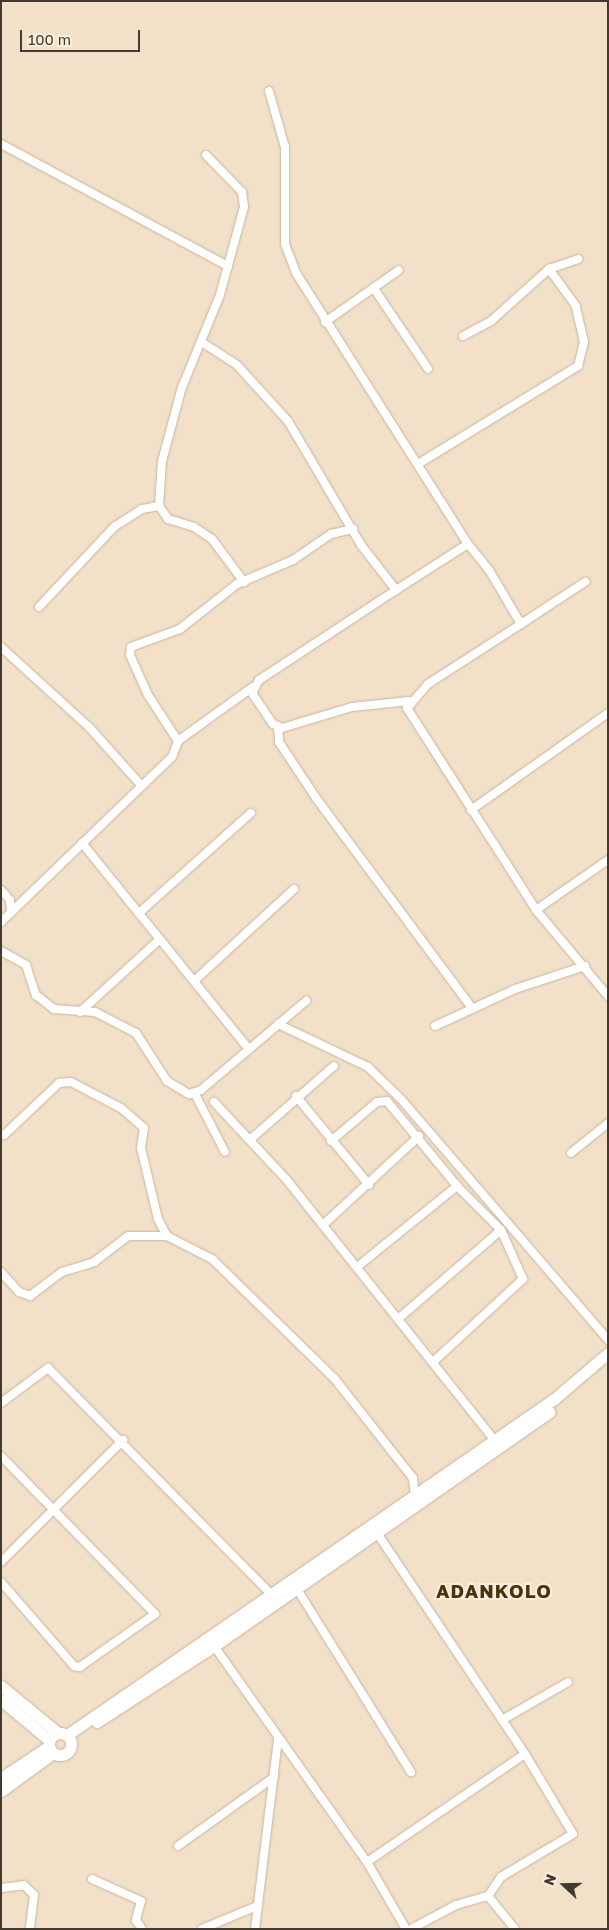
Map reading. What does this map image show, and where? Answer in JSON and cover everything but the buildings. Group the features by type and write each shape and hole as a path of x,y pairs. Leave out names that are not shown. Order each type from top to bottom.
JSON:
{"main road":[{"path":"1,1790 58,1741 269,1592 498,1444 608,1353"},
{"path":"1,1778 214,1646 376,1533 608,1362"},
{"path":"1,1686 58,1741"},
{"path":"1,1700 58,1741"}],"street":[{"path":"269,91 285,147 285,244 325,322 468,544 489,570 521,624"},
{"path":"1,144 228,266"},
{"path":"206,155 242,192 244,207 228,266 203,343 182,387 162,460 159,506 168,518 194,527 212,539 244,582"},
{"path":"463,336 491,321 549,270 578,259"},
{"path":"325,322 375,290 399,270"},
{"path":"418,464 578,366 584,342 576,306 549,270"},
{"path":"375,290 428,368"},
{"path":"203,343 237,365 288,421 353,529 396,590"},
{"path":"39,607 114,527 142,509 159,506"},
{"path":"178,741 148,695 130,655 131,647 180,629 244,582 294,560 331,534 353,529"},
{"path":"1,922 140,784 172,757 178,741 253,687 396,590 468,544"},
{"path":"585,582 428,684 409,701 407,708 536,910 585,966 608,996"},
{"path":"1,647 88,727 140,784"},
{"path":"253,687 252,697 278,726 279,742 316,798 472,1008"},
{"path":"278,726 352,707 409,701"},
{"path":"471,810 608,713"},
{"path":"140,912 252,812"},
{"path":"82,843 140,912 248,1048"},
{"path":"536,910 608,860"},
{"path":"194,981 294,889"},
{"path":"1,890 10,900 11,912"},
{"path":"80,1012 160,939"},
{"path":"1,951 26,965 36,995 54,1009 95,1012 136,1033 167,1081 183,1094 194,1094 306,1001"},
{"path":"435,1026 472,1008 585,966"},
{"path":"278,1024 368,1067 401,1099 608,1340"},
{"path":"252,1138 296,1096 334,1066"},
{"path":"4,1135 59,1083 71,1082 122,1108 144,1128 141,1148 158,1219 166,1236"},
{"path":"194,1094 225,1152"},
{"path":"296,1096 369,1185"},
{"path":"331,1141 382,1100 419,1136 457,1186 501,1230 523,1279 434,1362"},
{"path":"214,1102 252,1138 498,1444"},
{"path":"570,1153 608,1123"},
{"path":"323,1224 369,1185 419,1136"},
{"path":"357,1267 457,1186"},
{"path":"398,1318 501,1230"},
{"path":"1,1272 19,1292 30,1296 62,1272 94,1262 122,1238 166,1236 218,1263 310,1349 395,1452 413,1478 415,1497"},
{"path":"1,1403 48,1368 123,1440 269,1592"},
{"path":"1,1562 50,1510 123,1440"},
{"path":"1,1456 50,1510 148,1601 155,1614 80,1667 74,1666 1,1582"},
{"path":"376,1533 525,1754 573,1834 502,1877 488,1896 456,1904 411,1929"},
{"path":"296,1589 411,1772"},
{"path":"214,1646 367,1862 406,1929"},
{"path":"502,1720 568,1682"},
{"path":"255,1929 278,1738"},
{"path":"367,1862 525,1754"},
{"path":"178,1846 274,1777"},
{"path":"92,1879 141,1901 136,1920 142,1929"},
{"path":"1,1888 24,1885 34,1895 30,1929"},
{"path":"488,1896 515,1929"},
{"path":"202,1929 257,1906"}],"district":[{"name":"ADANKOLO","path":"494,1591"}]}
